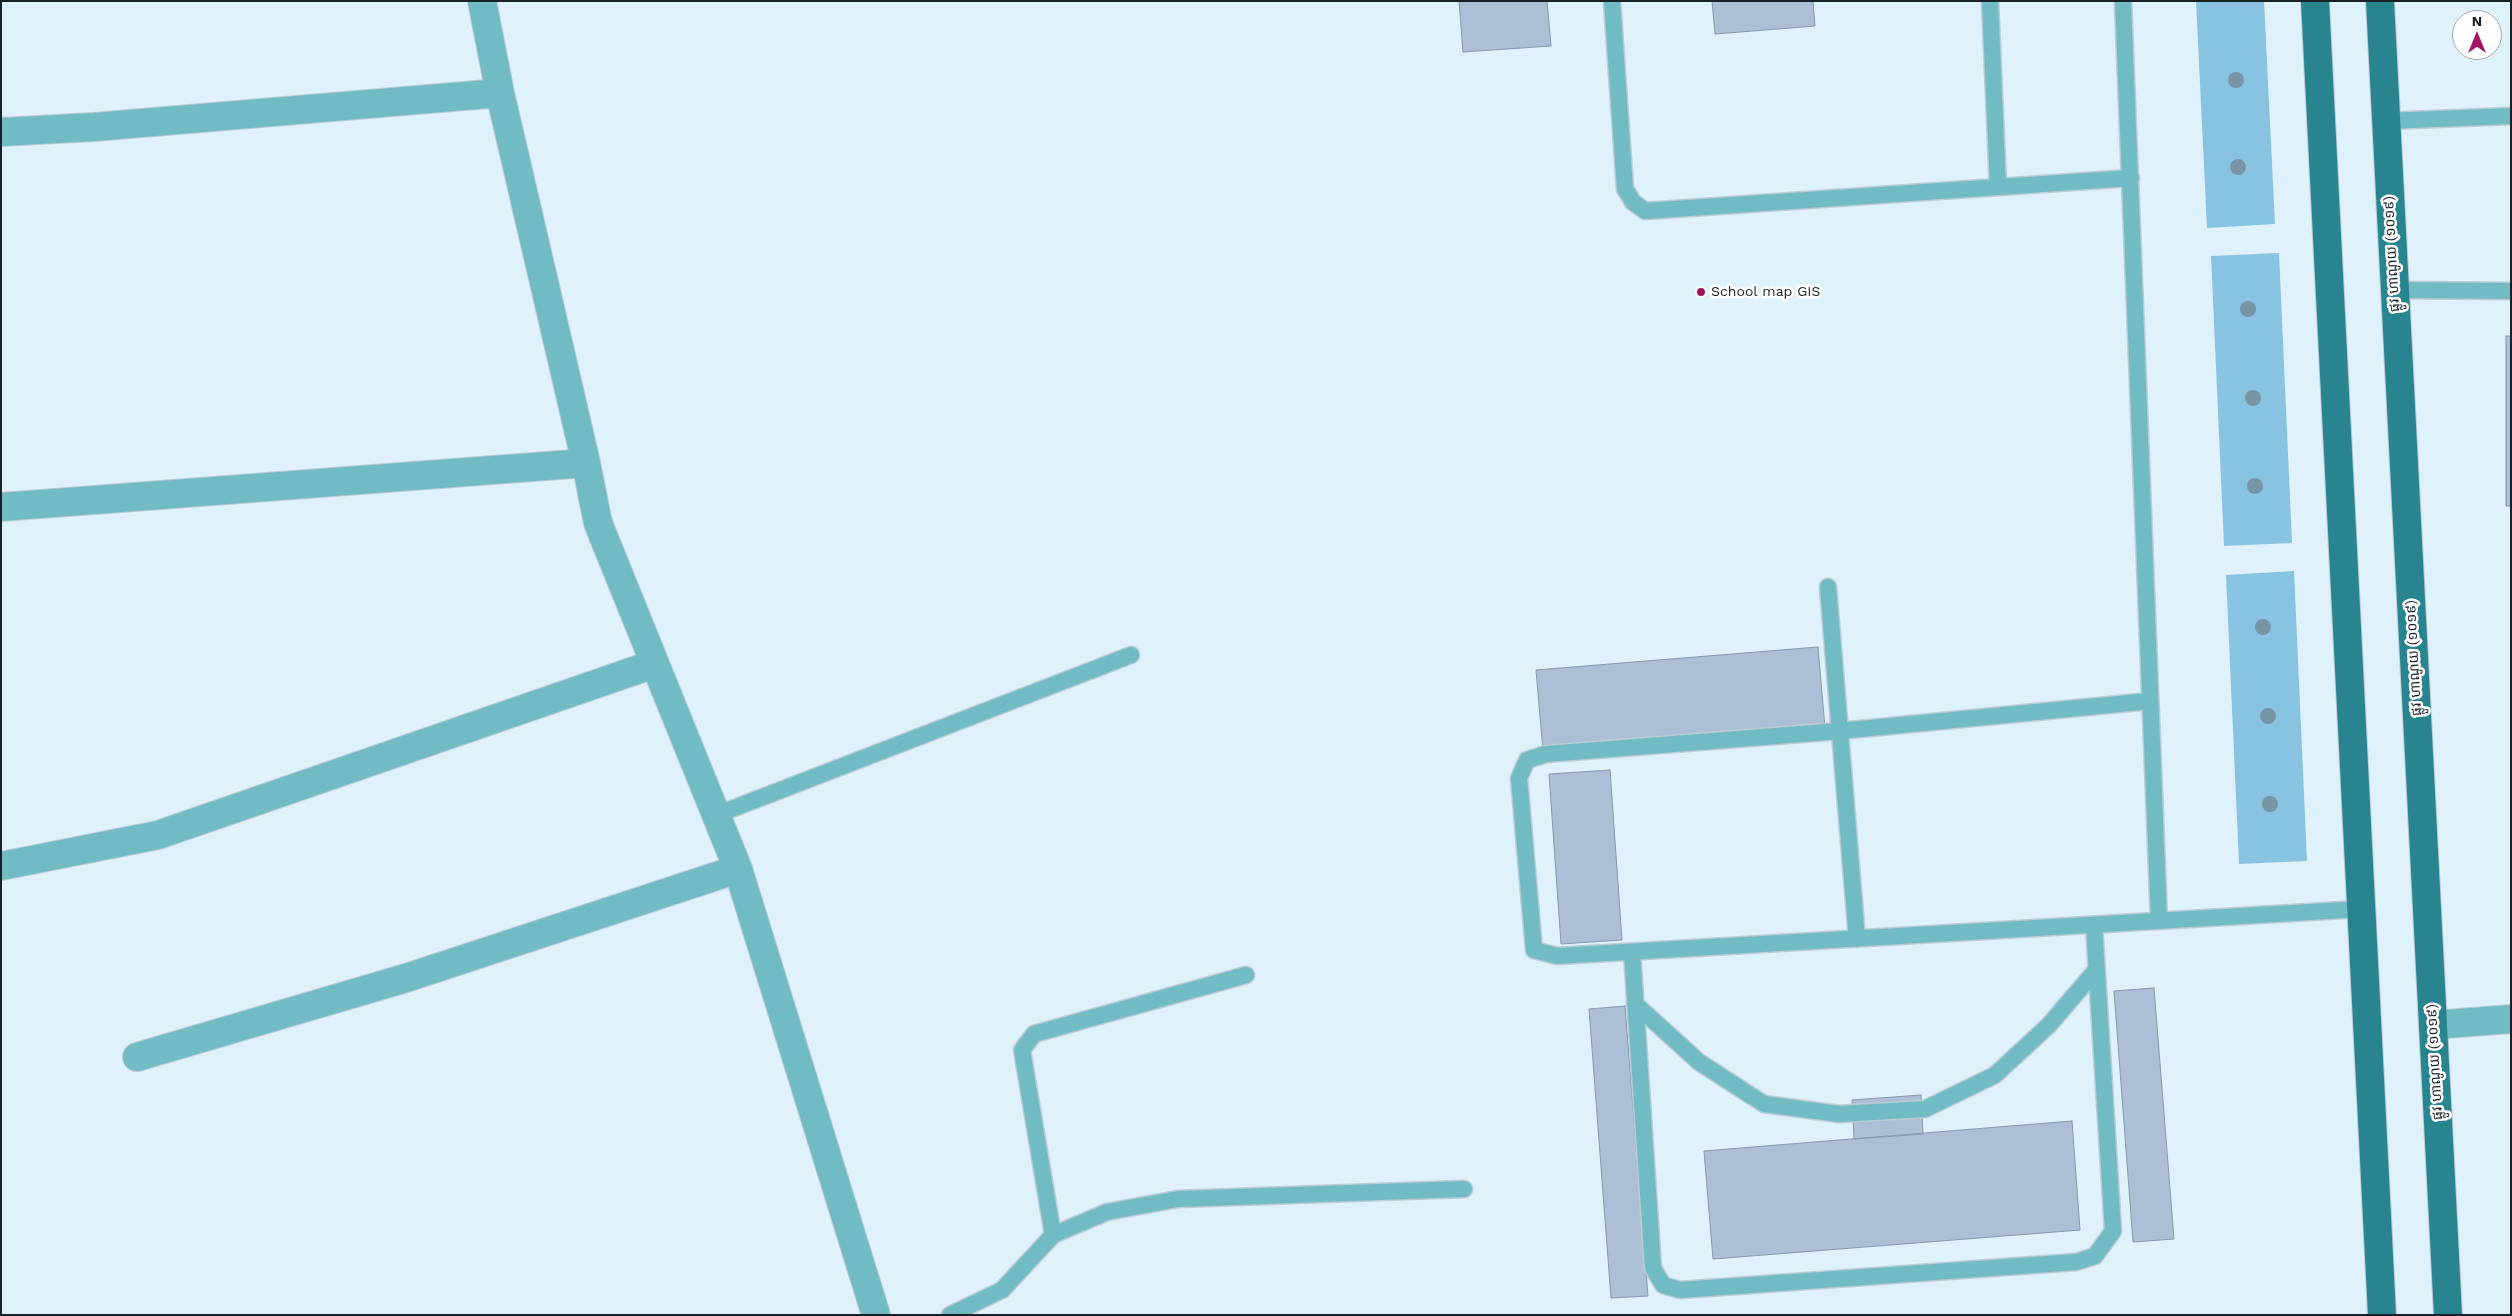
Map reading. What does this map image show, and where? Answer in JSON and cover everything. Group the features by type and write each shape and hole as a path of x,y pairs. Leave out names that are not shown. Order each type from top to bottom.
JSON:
{"main road":[{"path":"2315,1 2382,1315"},
{"name":"ផ្លូវ ហាណូយ (១០១៩)","path":"2380,1 2448,1315"}],"street":[{"path":"482,1 500,93 586,463 598,523 738,868 876,1315"},
{"path":"1,132 104,126 500,93"},
{"path":"1,507 586,463"},
{"path":"1,866 158,835 654,664"},
{"path":"137,1057 406,978 738,868"},
{"path":"2433,1025 2511,1020"}],"lane":[{"path":"1612,1 1625,189 1633,202 1645,211 2131,178"},
{"path":"1990,1 1998,187"},
{"path":"2123,1 2159,921"},
{"path":"2385,121 2511,116"},
{"path":"2394,290 2511,291"},
{"path":"1828,588 1857,939"},
{"path":"716,815 1131,655"},
{"path":"2150,701 1839,731 1546,754 1528,760 1519,778 1534,950 1557,956 2361,910"},
{"path":"1632,952 1653,1268 1662,1285 1680,1290 2076,1262 2095,1256 2113,1231 2094,925"},
{"path":"1635,1004 1698,1062 1764,1104 1839,1114 1925,1109 1995,1075 2050,1025 2097,969"},
{"path":"1053,1235 1022,1050 1034,1034 1246,975"},
{"path":"950,1315 1002,1290 1053,1235 1107,1212 1178,1199 1464,1189"}],"shaded area":[{"path":"2196,1 2264,1 2275,224 2207,228"},
{"path":"2279,253 2292,543 2224,546 2211,256"},
{"path":"2294,571 2307,861 2239,864 2226,575"}],"building":[{"path":"1459,1 1547,1 1551,46 1463,52"},
{"path":"1712,1 1813,1 1815,26 1715,34"},
{"path":"2506,336 2511,336 2511,506 2506,506"},
{"path":"1818,647 1825,728 1543,751 1536,670"},
{"path":"1610,770 1622,940 1561,944 1549,774"},
{"path":"2154,988 2174,1239 2133,1242 2114,991"},
{"path":"1625,1006 1648,1296 1611,1298 1589,1009"},
{"path":"1921,1095 1923,1134 1854,1139 1852,1100"},
{"path":"2072,1121 2080,1230 1713,1259 1704,1151"}],"place":[{"name":"School map GIS","path":"1701,292"}]}
